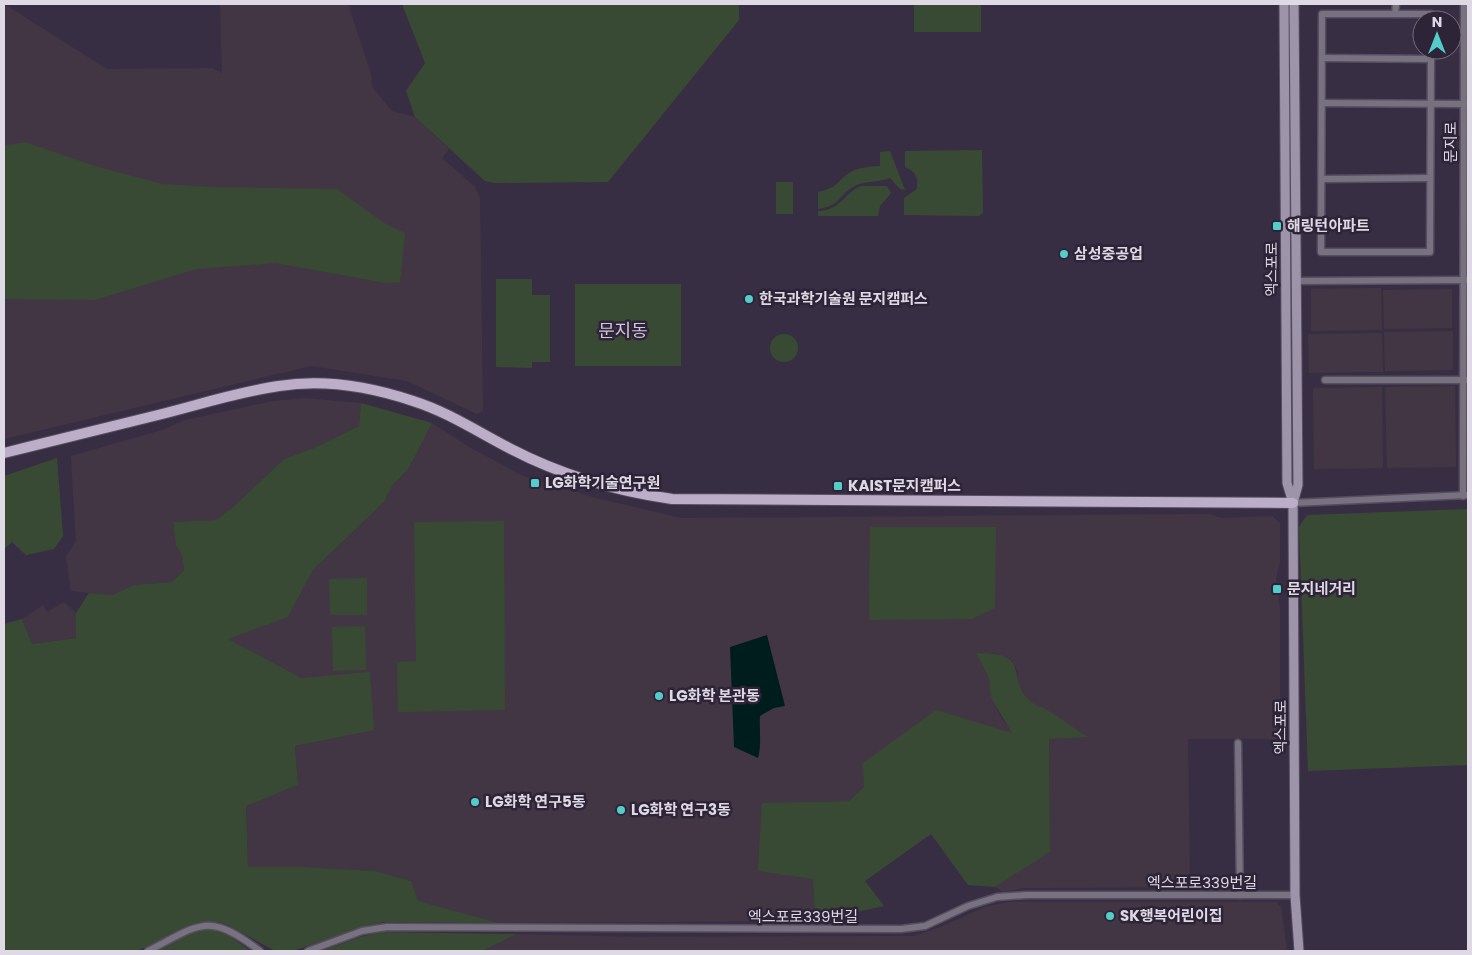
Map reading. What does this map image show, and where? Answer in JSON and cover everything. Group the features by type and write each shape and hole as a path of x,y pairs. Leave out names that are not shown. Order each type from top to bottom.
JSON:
{"main road":[{"name":"엑스포로","path":"1284,4 1287,483 1293,503"},
{"name":"엑스포로","path":"1294,4 1298,485 1293,503 1295,895 1299,951"},
{"path":"4,453 231,396 280,386 323,384 361,387 414,401 453,417 512,450 564,472 610,488 672,499 1293,503"}],"street":[{"path":"1396,4 1396,14"},
{"name":"문지로","path":"1293,503 1466,495 1464,4"},
{"path":"1412,14 1322,14 1321,252 1430,252 1431,60"},
{"path":"1322,58 1412,60"},
{"path":"1322,102 1464,104"},
{"path":"1322,179 1430,178"},
{"path":"1295,281 1466,280"},
{"path":"1325,380 1466,380"},
{"path":"1238,744 1240,895"},
{"name":"엑스포로339번길","path":"308,951 362,931 387,927 901,929 925,926 968,906 996,897 1026,895 1295,895"},
{"path":"148,951 195,928 213,925 232,932 260,951"}],"shaded area":[{"path":"4,4 107,69 212,68 222,73 220,4 348,4 371,74 372,87 392,111 415,117 449,149 442,158 475,187 480,198 483,411 477,414 407,381 311,366 4,439"},
{"path":"402,4 739,4 739,20 608,182 494,183 485,181 415,117 406,91 425,63"},
{"path":"914,4 981,4 981,32 914,32"},
{"path":"25,142 95,166 162,184 210,187 337,189 384,223 405,233 400,282 386,283 276,263 196,269 95,300 4,299 4,146"},
{"path":"982,150 983,213 979,216 904,215 904,198 917,189 917,178 912,171 905,167 905,151"},
{"path":"890,151 905,190 900,189 890,178 863,183 849,189 832,205 818,209 818,192 834,186 854,170 880,166 880,152"},
{"path":"776,182 793,182 793,214 776,214"},
{"path":"861,186 887,186 891,193 880,206 878,216 818,216 818,211 832,208"},
{"path":"496,279 532,279 532,295 550,295 550,362 532,362 532,368 496,367"},
{"path":"575,284 681,284 681,366 575,366"},
{"path":"1381,288 1382,330 1311,331 1311,289"},
{"path":"1452,289 1452,328 1384,329 1383,290"},
{"path":"1453,331 1453,370 1385,371 1384,332"},
{"path":"1382,333 1383,372 1309,373 1308,334"},
{"path":"784,334 794,338 798,348 794,358 784,362 774,358 770,348 774,338"},
{"path":"1455,386 1456,467 1387,468 1385,387"},
{"path":"1382,387 1383,468 1314,469 1313,388"},
{"path":"305,398 361,403 359,426 314,448 284,459 233,507 216,520 173,522 176,545 182,555 184,570 172,582 134,585 112,595 71,591 66,557 76,541 71,456 162,430 185,420 273,401"},
{"path":"361,403 432,423 409,468 392,486 384,502 313,570 288,617 228,639 302,678 370,672 374,730 295,746 298,785 246,806 248,867 303,867 375,871 411,881 418,901 499,923 383,922 292,951 275,951 228,925 219,922 199,922 137,951 4,951 4,624 22,619 32,644 76,638 76,613 89,593 112,595 134,585 172,582 184,570 182,555 176,545 173,522 216,520 233,507 284,459 314,448 359,426"},
{"path":"432,423 469,447 523,476 596,498 681,518 1209,514 1221,518 1272,516 1280,523 1280,562 1276,578 1280,610 1280,739 1188,739 1190,887 1024,888 1003,892 995,887 1050,852 1049,739 1087,737 1049,711 1029,701 1019,685 1017,670 1010,658 992,653 977,654 989,678 991,698 1002,719 1013,733 864,787 849,801 762,803 813,879 815,921 499,923 417,901 411,881 375,871 303,867 248,867 246,806 298,785 295,746 373,730 370,673 302,678 227,639 288,617 313,570 384,502 392,486 409,468"},
{"path":"57,458 63,536 54,549 26,555 12,542 4,549 4,476"},
{"path":"1468,509 1468,765 1308,771 1299,527 1307,515"},
{"path":"504,521 505,710 398,712 397,662 416,661 414,522"},
{"path":"870,527 996,527 995,608 972,619 869,620"},
{"path":"367,578 367,615 330,615 329,579"},
{"path":"64,602 76,613 76,638 32,644 22,619 43,605 47,612"},
{"path":"365,626 366,670 333,671 332,627"},
{"path":"767,635 785,706 774,708 760,716 758,758 734,747 730,647"},
{"path":"976,653 994,654 1011,661 1015,667 1022,691 1029,700 1088,737 1049,739 1050,852 995,887 968,885 931,834 865,881 884,906 815,921 813,879 758,871 762,803 849,801 864,787 863,763 936,710 1012,733 991,698 989,678"},
{"path":"1008,902 1276,902 1281,907 1287,951 482,951 517,934 634,937 914,936 938,928 985,907"},
{"path":"210,928 230,936 250,951 154,951 198,930"},
{"path":"382,932 517,934 482,951 322,951 360,937"}],"place":[{"name":"해링턴아파트","path":"1277,226"},
{"name":"삼성중공업","path":"1064,254"},
{"name":"한국과학기술원 문지캠퍼스","path":"749,299"},
{"name":"LG화학기술연구원","path":"535,483"},
{"name":"KAIST문지캠퍼스","path":"838,486"},
{"name":"문지네거리","path":"1277,589"},
{"name":"LG화학 본관동","path":"659,696"},
{"name":"LG화학 연구5동","path":"475,802"},
{"name":"LG화학 연구3동","path":"621,810"},
{"name":"SK행복어린이집","path":"1110,916"}],"district":[{"name":"문지동","path":"623,331"}]}
